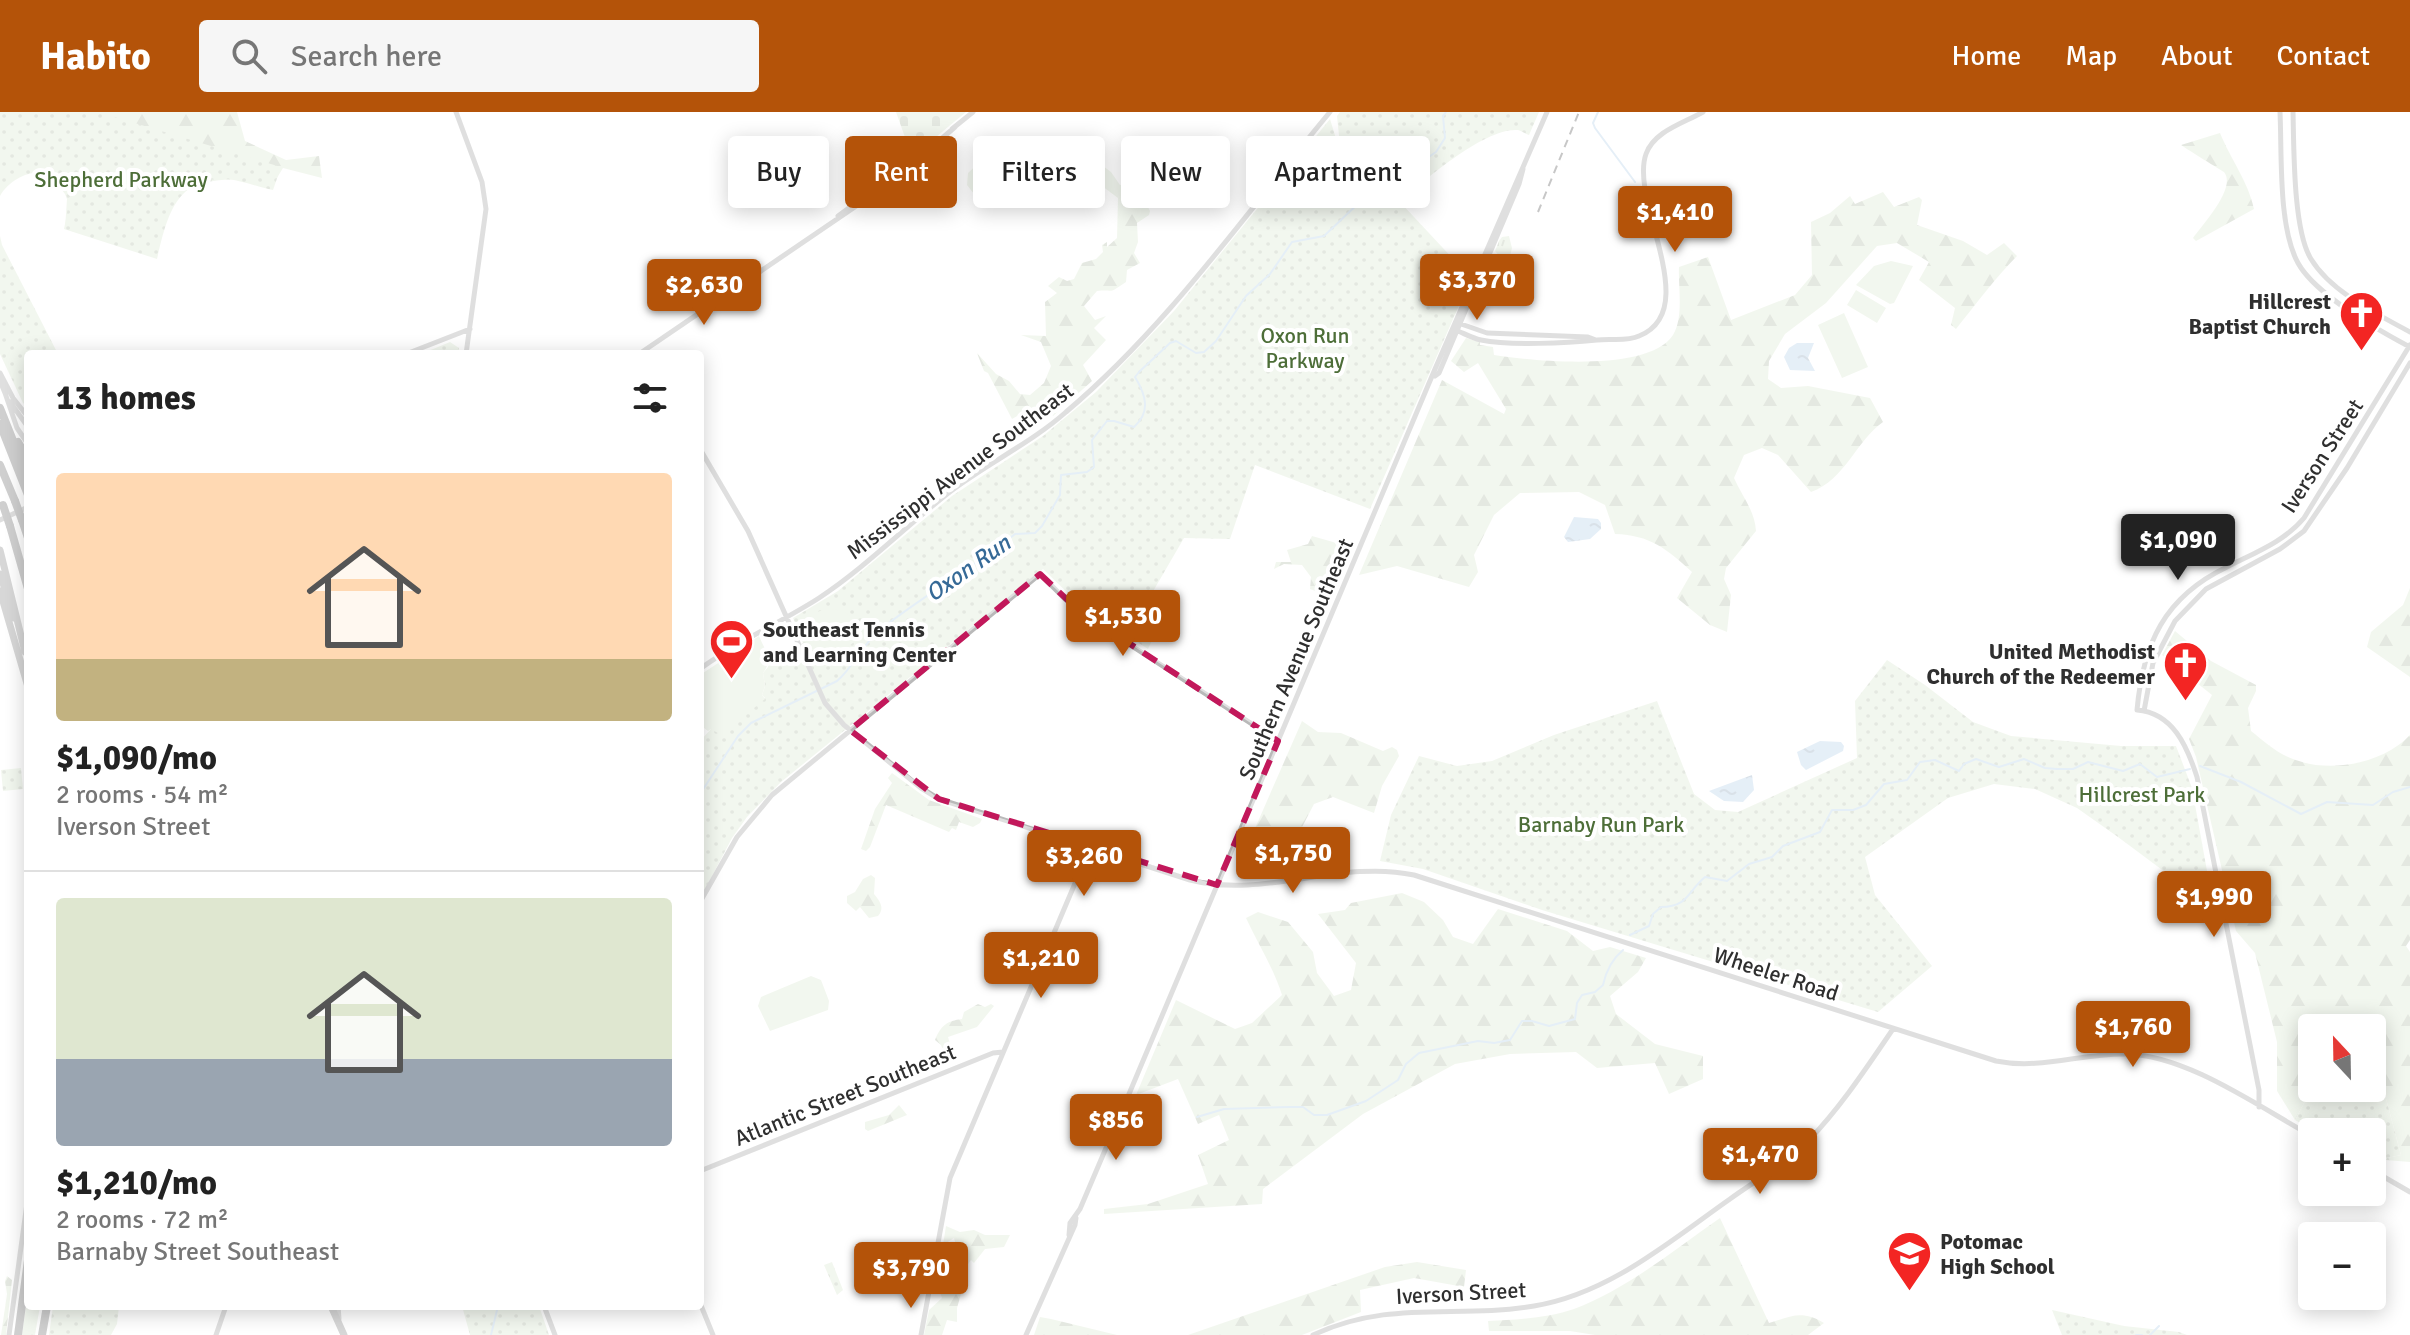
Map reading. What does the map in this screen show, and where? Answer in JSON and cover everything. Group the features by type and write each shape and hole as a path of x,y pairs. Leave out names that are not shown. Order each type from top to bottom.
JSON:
{"highway":[{"path":"0,406 24,451"},
{"path":"0,406 24,468"},
{"path":"0,424 24,485"},
{"path":"0,465 24,526"},
{"path":"2,501 24,575"},
{"path":"13,1335 24,1282"},
{"path":"42,1335 46,1310"}],"main road":[{"path":"456,112 482,182 486,204 467,350"},
{"path":"647,350 897,179 973,112"},
{"name":"Mississippi Avenue Southeast","path":"704,666 739,642 833,588 954,489 1035,437 1096,386 1172,306 1330,112"},
{"name":"Southern Avenue Southeast","path":"1026,1335 1458,323 1516,178 1547,112"},
{"path":"1455,330 1481,340 1570,343 1637,338 1649,331 1661,318 1666,305 1666,291 1645,185 1644,160 1648,149 1660,135 1703,112"},
{"path":"2280,112 2286,223 2298,263 2311,281 2329,297 2410,346"},
{"path":"2293,112 2300,229 2308,254 2315,266 2336,286 2410,332"},
{"path":"1458,323 1487,333 1588,337 1597,340"},
{"path":"416,350 471,328"},
{"name":"Southern Avenue Southeast","path":"1433,377 1439,373 1454,340 1455,330"},
{"path":"1454,340 1468,336"},
{"name":"Iverson Street","path":"2410,346 2328,481 2296,527 2275,542 2199,582 2168,614 2144,660 2137,710 2144,711 2153,663 2175,621 2206,589 2280,549 2304,531 2347,468 2410,363"},
{"path":"0,373 24,412"},
{"path":"0,381 14,410 24,422"},
{"path":"4,390 17,428 24,438"},
{"name":"Wheeler Road","path":"704,456 748,531 820,695 850,730 936,797 1190,880 1217,885 1253,885 1369,870 1403,873 1978,1056 2021,1065 2115,1055 2148,1056 2183,1066 2298,1128"},
{"path":"0,518 24,509"},
{"path":"0,550 24,648"},
{"path":"0,574 24,649"},
{"path":"704,895 732,844 756,812 779,789 1040,574 1065,599 1101,626 1278,741"},
{"path":"0,591 24,672"},
{"path":"0,605 24,672"},
{"path":"2144,711 2161,717 2182,738 2197,777 2259,1094 2259,1107"},
{"path":"921,1335 948,1188 1090,848"},
{"name":"Iverson Street","path":"1313,1335 1343,1323 1395,1312 1486,1311 1539,1305 1609,1280 1802,1147 1839,1106 1893,1029"},
{"name":"Atlantic Street Southeast","path":"704,1169 993,1053 1003,1052"},
{"path":"2386,1178 2410,1192"},
{"path":"13,1335 24,1233"},
{"path":"216,1335 225,1310"},
{"path":"333,1310 344,1335"},
{"path":"338,1310 340,1324"},
{"path":"546,1310 555,1335"},
{"path":"703,1310 713,1335"}],"highlighted area":[{"path":"1040,574 1077,609 1278,741 1217,885 939,799 850,730"}],"green space":[{"name":"Shepherd Parkway","path":"0,112 237,112 245,141 286,160 319,156 322,178 283,168 275,181 211,181 191,187 108,242 65,229 65,194 55,181 41,173"},
{"name":"Shepherd Parkway","path":"0,112 98,112 281,167 273,190 223,179 193,186 183,194 169,217 157,259 64,229 67,198 62,186 47,174 26,175 7,187 0,196"},
{"path":"896,112 966,112 937,136 905,136"},
{"name":"Oxon Run Parkway","path":"1340,112 1539,112 1529,135 1518,130 1489,137 1430,176 1430,136 1339,136 1337,116"},
{"name":"Oxon Run Parkway","path":"1330,119 1335,136 1316,136"},
{"path":"2220,133 2248,189 2254,209 2196,241 2193,238 2222,196 2227,179 2224,172 2181,145"},
{"path":"973,168 973,193 967,185 968,173"},
{"path":"1105,168 1121,185 1121,208 1148,208 1150,211 1137,223 1138,242 1134,253 1140,263 1127,270 1126,282 1113,290 1097,291 1084,306 1095,320 1106,316 1094,328 1106,340 1083,365 1092,381 1053,416 1042,410 1032,410 1012,419 977,353 1020,394 1030,395 1044,383 1051,366 1041,342 1021,335 1046,336 1045,302 1057,293 1048,286 1059,277 1067,281 1074,279 1082,263 1096,259 1103,252 1102,245 1107,242 1107,247 1117,238 1118,198 1105,188"},
{"path":"1883,192 1894,207 1919,197 1922,200 1917,225 1963,241 1987,255 2004,243 2017,256 1956,329 1951,325 1955,308 1919,280 1929,262 1897,243 1877,246 1826,303 1785,334 1769,361 1768,379 1781,388 1808,386 1870,398 1883,422 1833,479 1811,492 1778,455 1762,448 1744,455 1734,478 1751,510 1756,531 1726,568 1724,579 1731,595 1727,632 1710,625 1677,598 1692,572 1648,540 1615,534 1605,505 1579,492 1520,493 1494,515 1474,555 1478,572 1469,587 1397,566 1359,575 1442,380 1504,414 1506,409 1478,363 1464,372 1451,361 1466,338 1493,347 1494,355 1535,360 1589,362 1640,355 1660,347 1673,335 1679,311 1679,267 1708,257 1731,320 1795,295 1812,275 1811,222 1830,213 1850,196 1855,204"},
{"name":"Oxon Run Parkway","path":"1258,208 1406,208 1471,278 1370,509 1255,465 1230,539 1184,538 1141,612 1161,621 1148,649 1078,603 1043,569 781,782 747,817 732,838 704,891 704,737 711,729 765,698 762,695 765,686 763,673 768,667 769,658 803,643 793,618 838,591 952,496 1043,436 1096,392 1174,311"},
{"name":"Shepherd Parkway","path":"0,236 56,350 24,350 24,404 0,354"},
{"path":"1509,236 1510,256 1500,257 1495,251 1499,241"},
{"path":"1891,261 1913,266 1894,303 1890,304 1856,285 1874,266"},
{"path":"1856,290 1886,308 1877,323 1847,305"},
{"path":"1844,313 1868,367 1842,378 1818,325"},
{"path":"450,342 459,348 459,350 431,350"},
{"path":"1312,536 1342,546 1343,553 1350,554 1332,597 1310,589 1311,577 1302,565 1284,564 1274,569 1276,562 1291,562 1287,550 1308,544"},
{"path":"2410,588 2410,677 2367,647 2371,632 2403,605"},
{"path":"825,609 849,615 861,636 828,664 812,647 803,624"},
{"path":"2175,631 2211,661 2256,685 2248,708 2251,731 2274,749 2299,761 2328,766 2358,763 2387,752 2410,735 2410,940 2406,946 2410,952 2410,1162 2386,1160 2401,1155 2386,1099 2386,1014 2298,1014 2298,1102 2305,1102 2295,1120 2277,1091 2277,1042 2255,953 2236,931 2196,757 2189,739 2212,695 2162,655"},
{"name":"Southeast Tennis and Learning Center","path":"759,636 768,660 763,673 765,686 762,695 765,699 721,735 711,729 708,731 704,728 704,672"},
{"name":"Barnaby Run Park","path":"1887,660 1973,722 2011,736 2121,746 2176,746 2192,788 2213,904 2188,903 2169,875 2118,837 2077,808 2035,789 1994,784 1948,798 1865,857 1875,895 1932,966 1878,1012 1542,910 1423,869 1380,861 1391,815 1419,756 1457,766 1492,761 1554,735 1657,701 1694,794 1715,810 1738,812 1857,758 1855,701"},
{"path":"1302,721 1318,732 1341,733 1383,751 1392,747 1399,756 1382,786 1374,813 1333,797 1314,804 1290,859 1299,866 1300,875 1284,875 1262,846 1249,842"},
{"path":"21,768 23,789 3,791 1,770"},
{"path":"892,773 929,800 982,819 980,823 973,827 959,822 956,830 952,828 949,832 886,805 870,847 866,851 861,849 875,809 892,783 888,778"},
{"path":"871,875 875,878 874,894 881,907 878,916 869,918 860,907 856,911 847,903 847,896"},
{"path":"1402,893 1424,902 1443,920 1453,937 1473,944 1498,909 1567,931 1593,951 1610,947 1646,958 1638,972 1610,996 1616,1014 1655,1044 1703,1056 1703,1079 1669,1094 1655,1063 1597,1068 1576,1052 1510,1054 1455,1064 1363,1114 1263,1189 1262,1204 1104,1214 1104,1209 1148,1204 1208,1184 1198,1155 1229,1140 1219,1115 1198,1124 1178,1079 1136,1095 1176,1000 1235,1029 1252,1023 1282,995 1246,918 1258,912 1288,922 1313,952 1317,973 1334,996 1351,990 1356,963 1318,914 1345,910 1351,903"},
{"path":"811,976 821,980 829,1001 828,1010 770,1031 758,1006 761,997"},
{"path":"978,1004 994,1006 977,1027 948,1037 955,1060 941,1067 945,1055 935,1040 942,1027 962,1019 964,1012"},
{"path":"2386,1099 2401,1155 2386,1160 2386,1118 2295,1120 2305,1102 2386,1102"},
{"path":"899,1105 907,1115 868,1131 865,1129 865,1122 889,1115"},
{"path":"1720,1218 1769,1323 1803,1315 1824,1323 1808,1335 1595,1335 1570,1331 1489,1331 1488,1321 1553,1315 1594,1301 1650,1268"},
{"path":"946,1226 960,1232 974,1230 985,1235 1010,1235 1004,1247 985,1249 963,1271 965,1280 957,1308 957,1322 947,1320 942,1335 924,1335 929,1310 942,1298 938,1277 942,1270 951,1270 952,1252 957,1249 954,1238 943,1245"},
{"path":"832,1262 843,1290 837,1295 824,1265"},
{"path":"1417,1262 1466,1270 1464,1287 1414,1278 1360,1290 1361,1312 1302,1335 1188,1335 1385,1267"},
{"path":"7,1276 12,1280 6,1335 1,1335 7,1294"},
{"path":"26,1310 39,1310 35,1335 22,1335"},
{"path":"52,1310 119,1310 117,1324 111,1335 49,1335"},
{"path":"463,1310 540,1310 549,1335 470,1335"},
{"path":"2052,1310 2124,1326 2187,1335 2062,1335"},
{"path":"1040,1317 1051,1319 1117,1335 1034,1335"}],"water":[{"path":"1797,343 1814,343 1808,358 1815,371 1790,370 1784,357 1789,348"},
{"path":"1574,517 1598,519 1601,529 1590,539 1568,542 1564,537"},
{"path":"1820,741 1841,742 1843,751 1806,770 1797,752"},
{"path":"1752,775 1754,790 1743,802 1724,801 1709,791"}],"waterway":[{"name":"Oxon Run","path":"704,788 738,736 751,723 837,681 874,635 897,617 1015,534 1035,533 1060,495 1061,475 1087,472 1094,467 1092,440 1107,421 1134,427 1143,415 1145,403 1135,377 1139,372 1176,341 1196,353 1204,352 1216,341 1246,296 1270,274 1292,242 1324,236 1362,200 1361,177 1367,150 1372,147 1417,165 1436,152 1445,138 1443,116 1446,112"},
{"path":"1598,112 1593,123 1595,128 1635,182"},
{"path":"1630,935 1649,926 1653,914 1661,907 1682,901 1705,877 1727,881 1749,864 1772,857 1783,846 1820,832 1832,810 1853,810 1866,805 1884,784 1907,780 1920,762 1935,760 1959,771 1964,764 1976,759 1999,767 2024,759 2045,768 2057,769 2073,769 2088,762 2123,771 2140,764 2157,777 2190,769"},
{"path":"2200,766 2241,782 2301,814 2327,802 2373,805 2393,792 2410,787"},
{"path":"1197,1117 1224,1109 1290,1107 1303,1107 1314,1115 1327,1115 1366,1101 1398,1080 1406,1064 1419,1053 1478,1041 1494,1043 1510,1040 1522,1021 1549,1026 1575,1019 1577,1003 1582,995 1595,992 1603,985 1610,966 1623,950"},
{"name":"Oxon Run","path":"491,1335 497,1310"},
{"path":"2150,1335 2159,1326"},
{"path":"2136,1335 2142,1335"}],"railway":[{"path":"1538,212 1579,112"}],"place":[{"name":"Hillcrest Baptist Church","path":"2362,353"},
{"name":"Southeast Tennis and Learning Center","path":"732,681"},
{"name":"United Methodist Church of the Redeemer","path":"2186,703"},
{"name":"Potomac High School","path":"1909,1293"}],"park label":[{"name":"Hillcrest Park","path":"2142,794"}]}
